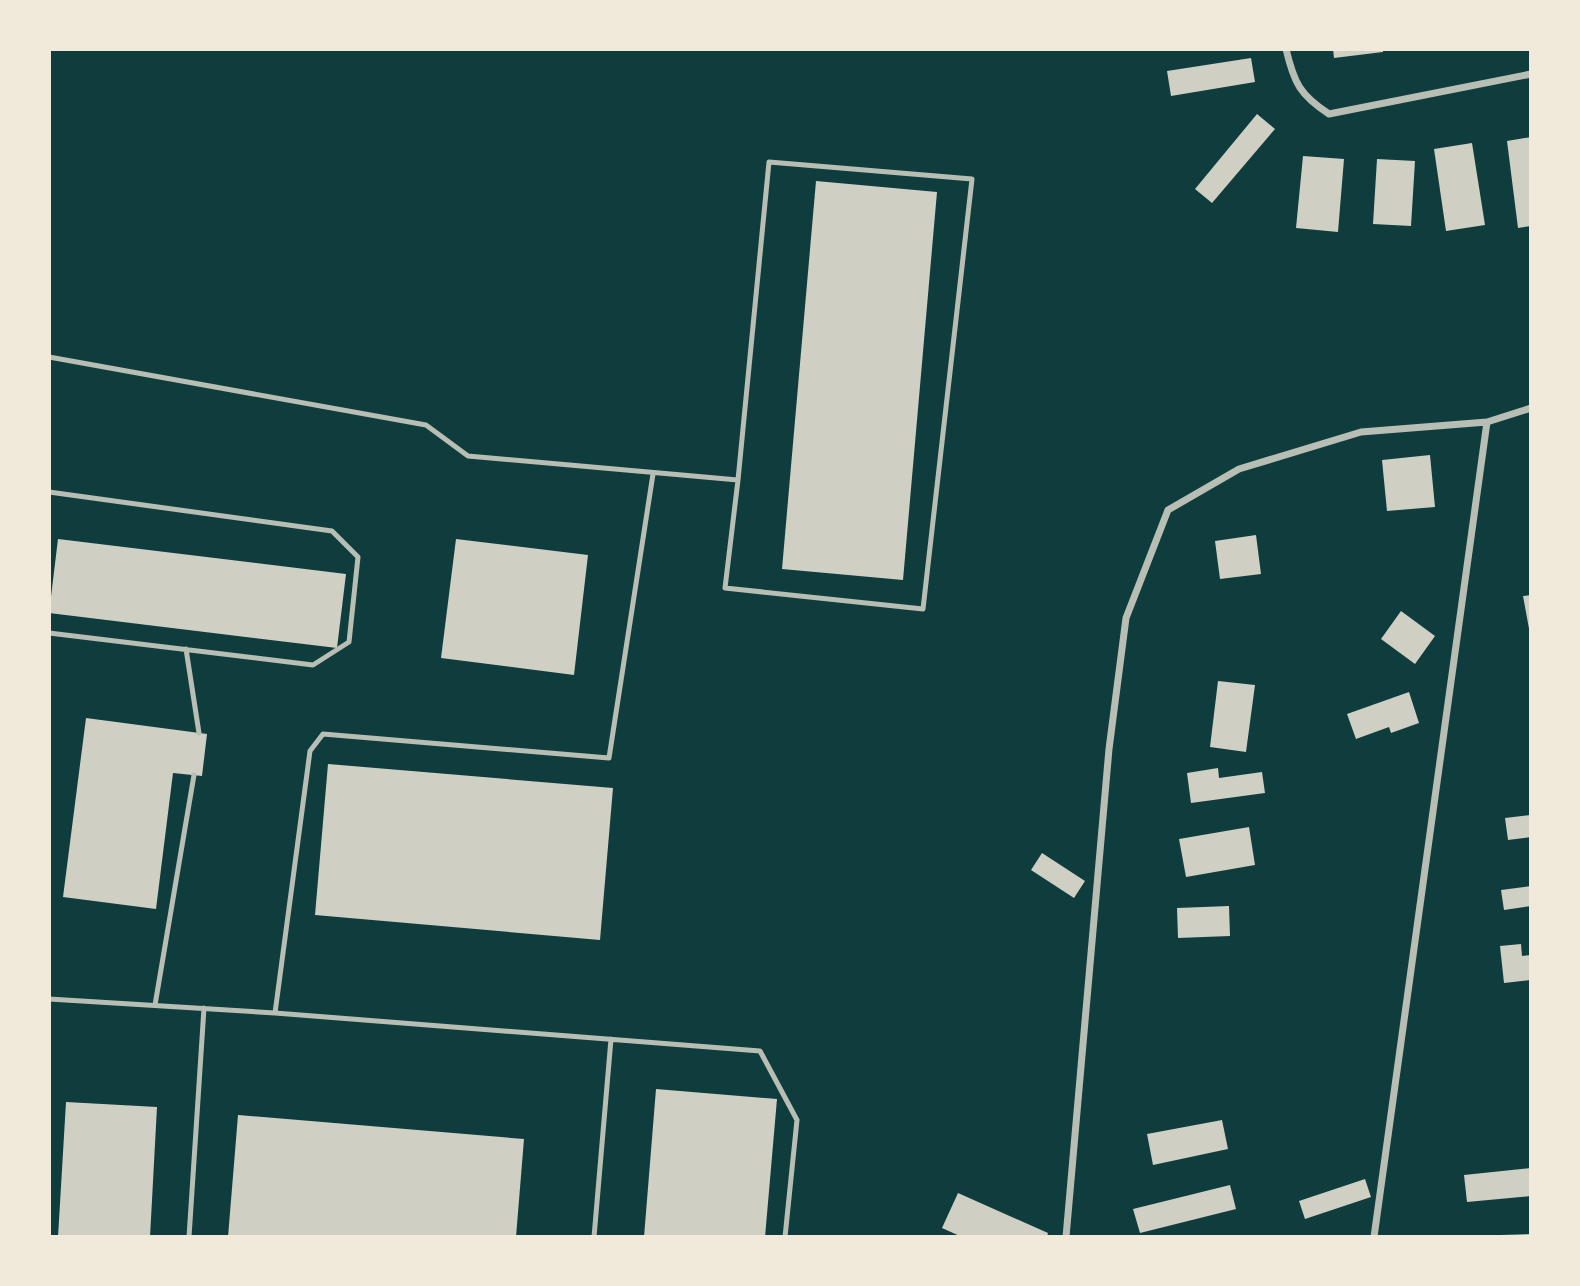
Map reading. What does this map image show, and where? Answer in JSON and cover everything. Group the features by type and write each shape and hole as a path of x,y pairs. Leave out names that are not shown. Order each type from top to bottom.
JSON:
{"street":[{"path":"1286,49 1292,74 1308,100 1329,114 1531,74"},
{"path":"1066,1237 1109,749 1126,618 1168,510 1239,469 1361,432 1487,422 1531,408"},
{"path":"1374,1237 1487,422"}],"lane":[{"path":"769,162 972,179 923,609 725,588 738,480 769,162"},
{"path":"49,357 426,425 468,456 738,480"},
{"path":"275,1013 310,751 323,734 609,758 653,474"},
{"path":"49,492 332,531 358,557 349,642 313,666 49,633"},
{"path":"186,649 199,733"},
{"path":"155,1005 194,775"},
{"path":"49,999 275,1013 760,1051 797,1120 785,1237"},
{"path":"189,1237 204,1008"},
{"path":"594,1237 611,1039"}],"building":[{"path":"1333,49 1383,49 1383,52 1334,58"},
{"path":"1251,58 1255,82 1171,96 1167,71"},
{"path":"1257,114 1275,129 1212,203 1195,189"},
{"path":"1531,137 1531,226 1518,228 1507,141"},
{"path":"1472,143 1485,225 1446,231 1434,149"},
{"path":"1303,156 1344,159 1338,232 1296,228"},
{"path":"1377,159 1415,161 1411,226 1373,224"},
{"path":"816,181 937,192 903,580 782,569"},
{"path":"1430,455 1435,507 1387,511 1382,460"},
{"path":"1256,535 1261,574 1220,579 1215,541"},
{"path":"58,539 346,574 337,648 49,613"},
{"path":"456,539 588,555 574,675 441,658"},
{"path":"1531,595 1531,634 1530,634 1523,596"},
{"path":"1401,611 1435,636 1415,664 1381,639"},
{"path":"1218,681 1255,685 1246,752 1210,747"},
{"path":"1409,692 1419,723 1391,733 1389,727 1356,739 1347,714"},
{"path":"86,718 207,734 202,776 173,773 156,909 63,897"},
{"path":"328,764 613,788 600,940 315,915"},
{"path":"1218,768 1219,778 1262,772 1265,793 1191,803 1187,773"},
{"path":"1531,815 1531,837 1508,840 1505,818"},
{"path":"1249,827 1255,865 1186,877 1179,839"},
{"path":"1042,853 1085,881 1074,898 1031,870"},
{"path":"1531,886 1531,906 1504,910 1501,890"},
{"path":"1229,906 1230,936 1178,938 1177,908"},
{"path":"1521,944 1522,956 1531,955 1531,980 1504,983 1500,946"},
{"path":"656,1089 777,1099 765,1237 644,1237"},
{"path":"66,1102 157,1107 150,1237 58,1237"},
{"path":"238,1115 524,1139 516,1237 228,1237"},
{"path":"1222,1120 1228,1149 1153,1165 1147,1134"},
{"path":"1531,1168 1531,1196 1467,1202 1464,1175"},
{"path":"1365,1179 1371,1197 1305,1219 1299,1201"},
{"path":"1230,1185 1236,1209 1140,1233 1133,1209"},
{"path":"958,1193 1048,1233 1047,1237 962,1237 942,1228"},
{"path":"1531,1234 1531,1237 1501,1237 1501,1235"}]}
